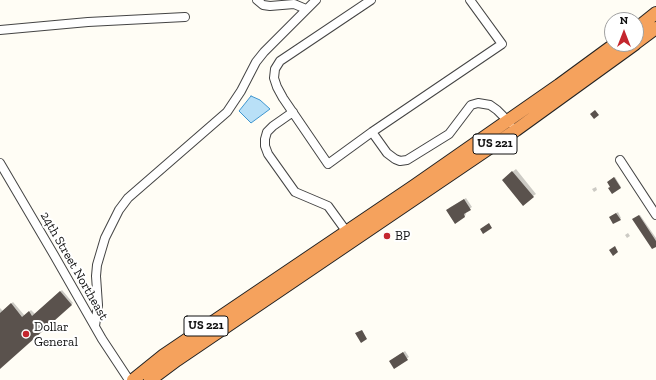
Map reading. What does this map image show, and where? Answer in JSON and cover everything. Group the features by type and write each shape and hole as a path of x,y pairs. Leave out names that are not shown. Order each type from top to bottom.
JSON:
{"highway":[{"path":"644,22 656,14"},
{"name":"US 221","path":"644,37 656,28"},
{"name":"US 221","path":"150,380 604,52"},
{"name":"US 221","path":"133,380 164,355 516,130 624,52"}],"street":[{"path":"257,0 263,5 270,6 294,4 306,10"},
{"path":"94,326 98,305 97,265 105,238 119,210 128,198 227,112 256,62 264,52 316,0"},
{"path":"371,0 280,61 275,69 274,78 277,87 328,164 372,132 502,44 470,0"},
{"path":"0,30 88,22 185,17"},
{"path":"372,132 387,153 400,161 407,160 449,134 471,105 478,103 490,105 508,120 516,130"},
{"path":"293,112 272,126 267,132 265,146 268,154 295,192 328,206 349,236"},
{"path":"620,160 656,216"},
{"name":"24th Street Northeast","path":"0,163 94,326 129,380"}],"water":[{"path":"251,96 260,100 270,109 251,123 239,111"}],"building":[{"path":"595,110 599,115 594,119 590,114"},
{"path":"512,171 534,197 523,206 502,180"},
{"path":"614,177 621,188 612,194 608,188 610,187 607,182"},
{"path":"464,199 471,210 464,214 465,217 455,224 446,210"},
{"path":"616,213 621,220 613,224 609,217"},
{"path":"639,215 656,241 656,247 652,249 632,219"},
{"path":"489,223 492,228 483,234 480,229"},
{"path":"615,246 618,252 613,256 609,250"},
{"path":"60,291 72,305 0,369 0,313 11,303 22,317 29,311 32,316"},
{"path":"362,330 367,339 361,343 355,333"},
{"path":"403,352 408,360 394,369 389,361"}],"place":[{"name":"BP","path":"387,236"},
{"name":"Dollar General","path":"26,334"}]}
